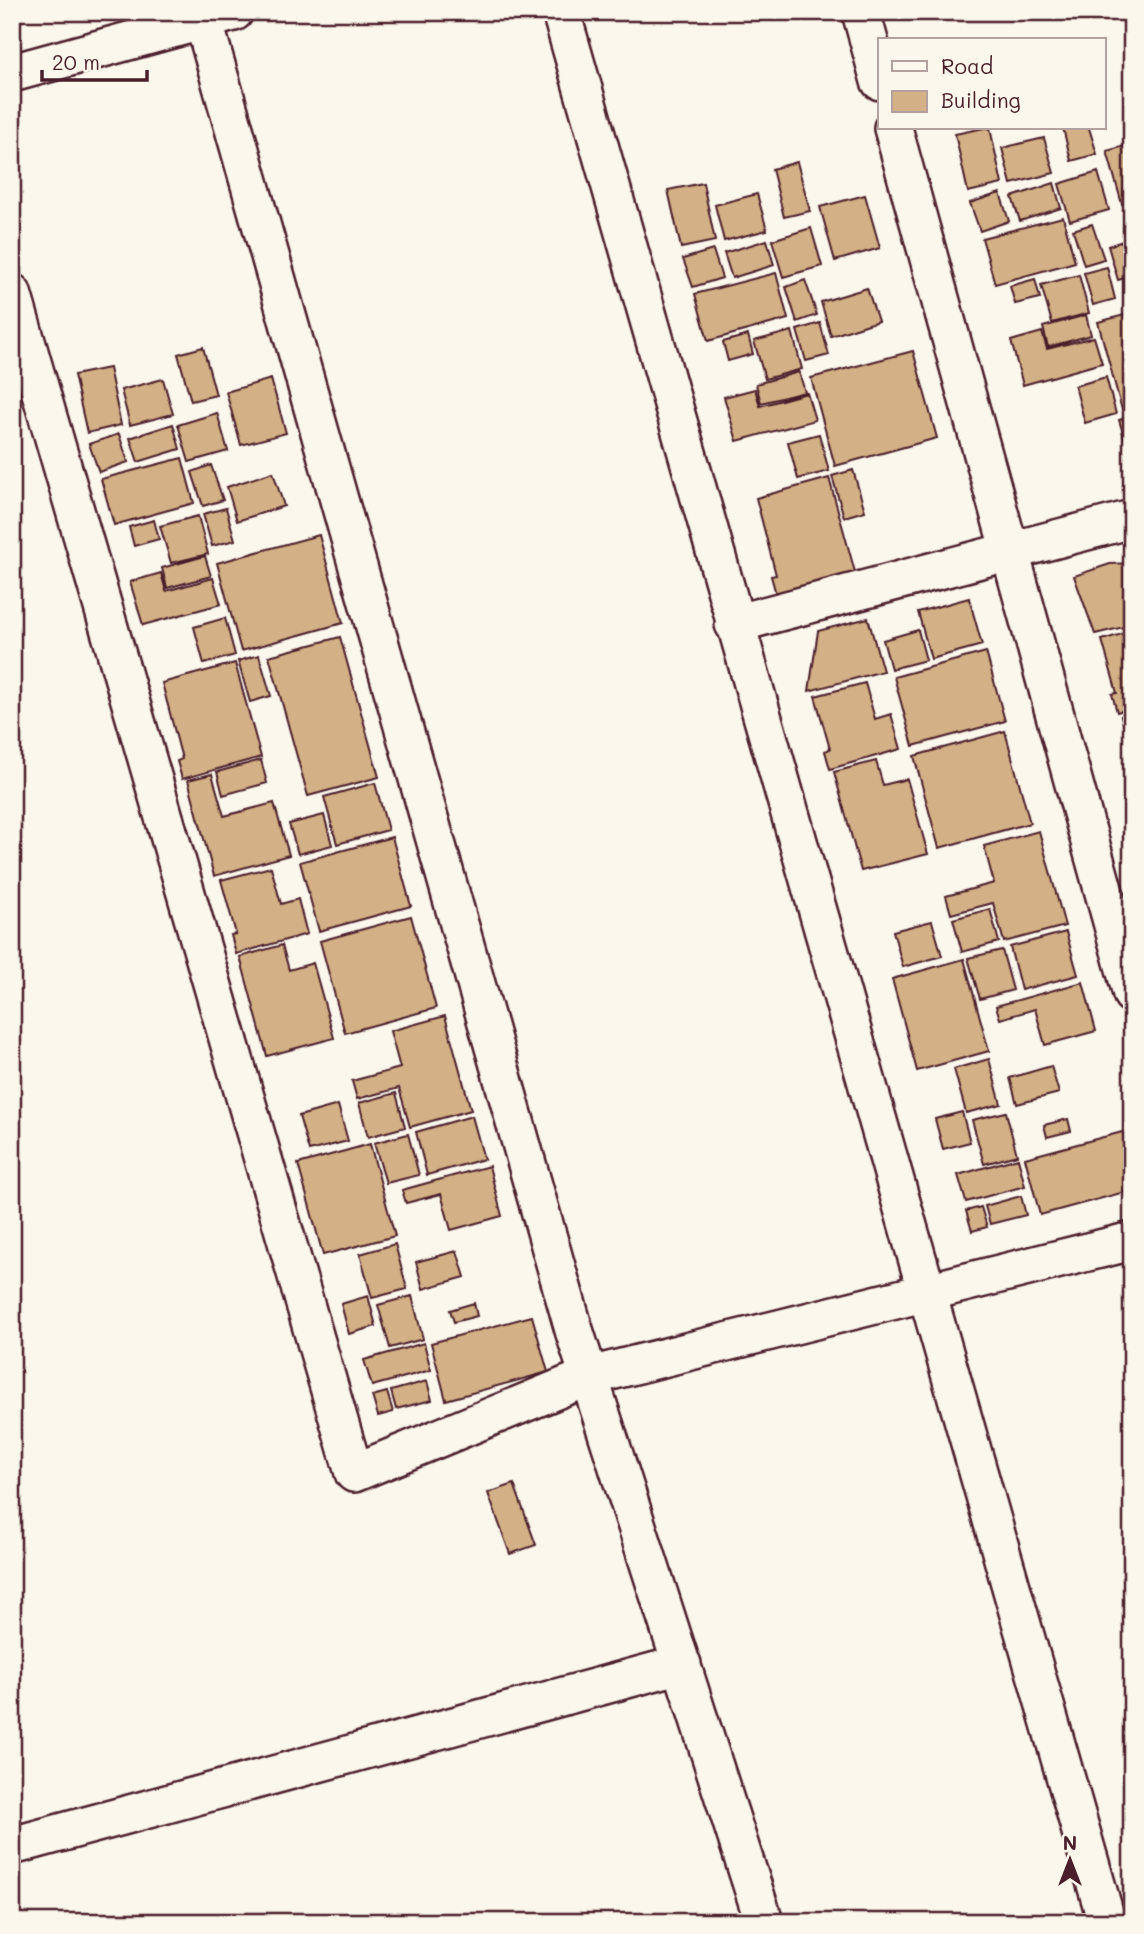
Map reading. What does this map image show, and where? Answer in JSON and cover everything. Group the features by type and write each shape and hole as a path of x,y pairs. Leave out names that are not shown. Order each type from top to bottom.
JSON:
{"street":[{"path":"561,12 927,1292 1112,1918"},
{"path":"861,12 878,74"},
{"path":"12,73 213,15 574,1330 764,1922"},
{"path":"893,130 1132,994"},
{"path":"12,293 354,1473 590,1377 1132,1241"},
{"path":"734,624 1132,519"},
{"path":"12,1846 682,1664"}],"building":[{"path":"990,130 1002,184 968,192 955,134"},
{"path":"1063,130 1090,130 1097,154 1071,161"},
{"path":"1044,138 1054,173 1011,184 1002,148"},
{"path":"1132,144 1132,202 1122,204 1107,151"},
{"path":"797,162 810,211 784,217 772,169"},
{"path":"1098,172 1109,210 1070,221 1059,184"},
{"path":"703,183 715,241 681,248 668,190"},
{"path":"1054,183 1061,208 1020,221 1012,197"},
{"path":"1000,193 1009,221 980,231 970,203"},
{"path":"757,194 767,230 724,241 715,205"},
{"path":"865,195 880,248 835,261 820,207"},
{"path":"1063,217 1075,262 995,284 982,238"},
{"path":"1092,224 1104,259 1084,265 1073,230"},
{"path":"811,228 822,266 783,277 772,240"},
{"path":"1132,238 1132,276 1118,280 1108,246"},
{"path":"767,240 774,265 732,278 724,253"},
{"path":"713,250 722,278 693,287 683,259"},
{"path":"1107,267 1115,299 1093,305 1084,273"},
{"path":"776,273 788,319 708,341 695,294"},
{"path":"1079,275 1089,313 1052,323 1041,285"},
{"path":"1035,279 1040,298 1015,304 1010,286"},
{"path":"805,280 817,315 797,322 786,287"},
{"path":"867,288 878,321 831,336 821,302"},
{"path":"1132,313 1132,407 1122,410 1098,322"},
{"path":"1086,315 1091,335 1048,347 1043,327"},
{"path":"820,323 829,355 806,361 797,330"},
{"path":"792,331 802,369 765,379 754,341"},
{"path":"1042,332 1047,349 1094,337 1102,363 1023,385 1011,341"},
{"path":"748,335 753,354 728,361 723,342"},
{"path":"203,347 216,395 191,401 178,354"},
{"path":"913,351 937,438 835,466 811,378"},
{"path":"109,368 121,425 87,433 74,375"},
{"path":"799,372 805,392 761,403 756,384"},
{"path":"1106,377 1116,414 1085,423 1075,386"},
{"path":"163,379 173,414 130,425 121,390"},
{"path":"271,379 286,433 241,445 226,392"},
{"path":"755,389 760,406 807,393 815,420 737,441 724,397"},
{"path":"217,413 228,451 189,462 178,425"},
{"path":"1132,416 1132,460 1131,460 1119,420"},
{"path":"173,424 180,449 138,462 130,438"},
{"path":"119,434 128,462 99,472 89,444"},
{"path":"819,434 829,471 798,479 788,442"},
{"path":"182,458 194,503 114,525 101,479"},
{"path":"211,465 223,500 203,506 192,472"},
{"path":"853,470 865,511 844,517 832,476"},
{"path":"273,472 284,506 237,521 227,487"},
{"path":"829,478 855,572 776,594 771,576 776,575 756,498"},
{"path":"226,508 235,540 212,546 203,514"},
{"path":"198,516 208,554 171,563 160,526"},
{"path":"154,520 159,539 134,546 129,527"},
{"path":"319,535 343,623 241,651 217,563"},
{"path":"205,556 211,576 167,588 162,568"},
{"path":"1132,563 1132,625 1095,634 1074,576 1110,564"},
{"path":"161,573 166,591 213,578 221,604 143,625 130,582"},
{"path":"969,598 982,645 931,659 918,612"},
{"path":"225,618 235,655 204,664 194,627"},
{"path":"868,618 883,671 809,691 818,631"},
{"path":"918,630 926,660 891,669 883,640"},
{"path":"1132,631 1132,708 1117,712 1112,694 1117,693 1102,640"},
{"path":"340,637 379,777 308,796 269,656"},
{"path":"986,652 1005,721 913,746 894,677"},
{"path":"259,655 271,696 250,702 238,661"},
{"path":"235,663 261,757 182,779 177,761 182,759 162,683"},
{"path":"865,683 875,719 891,714 901,749 830,769 825,751 830,749 815,696"},
{"path":"1132,713 1132,755 1121,716"},
{"path":"1005,731 1030,823 939,848 914,756"},
{"path":"261,760 267,783 223,795 217,772"},
{"path":"876,761 883,785 907,779 928,854 861,871 834,772"},
{"path":"212,774 224,816 274,803 289,855 214,876 188,780"},
{"path":"375,783 388,830 337,844 324,797"},
{"path":"324,815 332,845 298,854 289,824"},
{"path":"1039,831 1065,926 1004,942 993,903 951,914 946,896 994,883 984,846"},
{"path":"392,837 411,906 319,931 300,862"},
{"path":"271,867 281,904 298,899 307,934 236,954 231,935 236,934 221,880"},
{"path":"990,909 999,942 962,952 953,919"},
{"path":"411,916 436,1008 345,1033 320,941"},
{"path":"932,921 942,956 903,967 893,931"},
{"path":"1066,932 1078,975 1021,990 1010,947"},
{"path":"282,945 289,970 313,963 334,1038 267,1056 240,957"},
{"path":"1002,950 1013,990 980,999 968,958"},
{"path":"964,959 989,1051 917,1071 892,979"},
{"path":"1083,982 1096,1031 1045,1045 1035,1009 1000,1019 996,1006"},
{"path":"445,1016 471,1110 410,1127 399,1088 357,1099 352,1081 400,1068 390,1031"},
{"path":"989,1059 1001,1104 966,1113 954,1069"},
{"path":"1051,1066 1059,1093 1017,1104 1010,1078"},
{"path":"396,1093 405,1127 368,1137 359,1103"},
{"path":"338,1105 348,1141 309,1151 299,1116"},
{"path":"962,1112 970,1142 943,1149 935,1119"},
{"path":"1006,1112 1017,1155 984,1164 972,1120"},
{"path":"472,1116 484,1159 427,1175 416,1132"},
{"path":"1068,1119 1071,1131 1047,1137 1044,1125"},
{"path":"1126,1131 1132,1152 1132,1190 1040,1215 1025,1158"},
{"path":"408,1134 419,1175 386,1183 374,1143"},
{"path":"370,1144 395,1236 323,1255 298,1164"},
{"path":"1018,1158 1025,1186 966,1202 958,1175"},
{"path":"489,1166 502,1216 451,1230 441,1194 406,1203 402,1190"},
{"path":"1021,1196 1026,1215 990,1224 985,1206"},
{"path":"981,1207 987,1227 972,1231 966,1211"},
{"path":"395,1244 407,1289 372,1298 360,1254"},
{"path":"457,1251 465,1277 423,1289 416,1262"},
{"path":"368,1296 376,1326 349,1334 341,1304"},
{"path":"412,1296 423,1339 390,1348 378,1305"},
{"path":"474,1303 477,1316 454,1322 450,1310"},
{"path":"532,1316 548,1372 446,1400 431,1343"},
{"path":"424,1343 431,1370 372,1386 364,1360"},
{"path":"427,1381 432,1400 396,1409 391,1391"},
{"path":"387,1392 393,1412 378,1416 372,1396"},
{"path":"514,1484 536,1545 510,1554 488,1493"}]}
